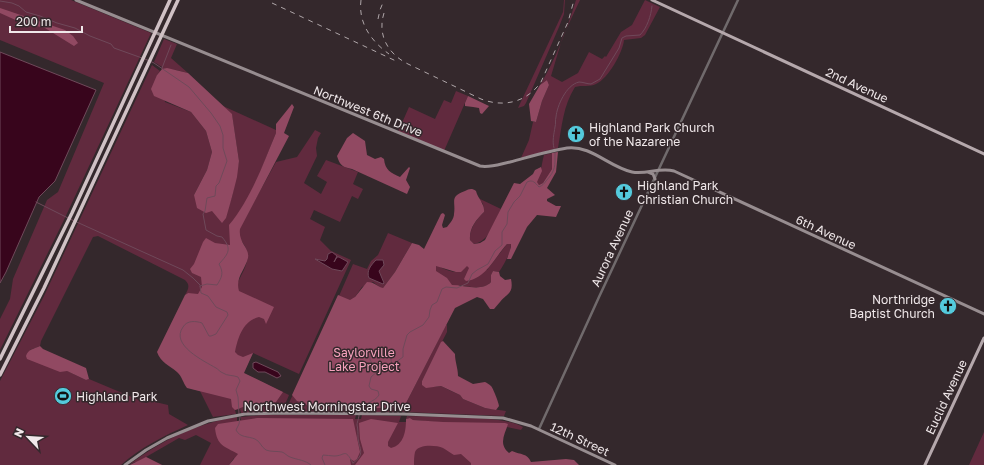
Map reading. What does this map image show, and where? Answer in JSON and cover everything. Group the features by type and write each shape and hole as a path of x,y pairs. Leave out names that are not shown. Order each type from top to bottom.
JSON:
{"highway":[{"path":"0,359 67,224 170,0"},
{"path":"0,375 44,288 179,0"}],"main road":[{"name":"Northwest 6th Drive","path":"76,0 473,164 484,167 494,166 555,150 574,148 589,152 629,171 638,173 660,169"},
{"name":"2nd Avenue","path":"652,0 984,154"},
{"name":"6th Avenue","path":"660,169 674,171 984,314"},
{"path":"647,172 653,174 655,179"},
{"name":"Euclid Avenue","path":"925,465 984,338"},
{"name":"Northwest Morningstar Drive","path":"125,465 146,450 167,438 208,421 245,414 352,413 501,418 538,429"},
{"name":"12th Street","path":"538,429 614,465"}],"street":[{"name":"Aurora Avenue","path":"538,429 738,0"}],"green space":[{"path":"0,0 71,0 151,33 63,222 0,350 0,319 10,299 13,279 47,200 58,192 104,83 0,40"},
{"path":"564,0 564,14 559,27 526,103 524,106 518,108 563,12"},
{"path":"576,0 580,0 566,30"},
{"path":"645,0 660,7 645,35 641,38 624,40 621,51 614,65 601,81 594,85 575,87 565,109 558,148 521,158 529,140 533,122 536,122 542,101 549,85 547,80 540,85 561,43 551,76 562,82 578,73 589,52 602,59 605,56 606,57 621,32 632,25"},
{"path":"0,8 65,30 73,36 78,43 74,46 45,28 20,22 0,13"},
{"path":"164,39 177,44 171,58 188,73 162,69 162,67 154,62"},
{"path":"152,65 160,71 157,75 165,102 191,112 206,131 212,152 207,170 194,195 228,208 232,197 239,161 232,115 223,106 276,130 257,180 245,203 231,223 237,284 245,268 248,256 239,233 239,229 276,162 297,157 315,130 321,133 318,138 316,148 317,156 304,183 321,194 327,182 317,176 326,160 358,172 353,184 363,189 358,199 352,196 340,222 314,210 310,219 325,227 320,240 331,251 351,260 299,374 253,353 243,373 289,395 283,407 276,411 241,413 240,409 235,410 236,414 213,417 200,391 192,389 188,293 185,295 188,283 185,280 98,236 93,237 41,341 40,346 30,350 30,353 86,380 89,379 146,403 151,401 168,405 169,414 188,425 145,447 121,465 0,465 0,381 44,296"},
{"path":"167,68 188,73 232,114 239,161 232,197 226,218 222,223 212,211 206,213 197,208 194,195 207,170 212,152 206,131 191,112 154,96 151,89 157,75 162,69"},
{"path":"547,80 549,85 542,101 536,122 531,121 529,104 540,85"},
{"path":"456,91 468,96 444,151 398,132 409,107 435,119 444,100 451,103"},
{"path":"468,96 489,106 482,114 480,113 479,108 465,106"},
{"path":"292,104 294,107 284,133 289,136 240,229 242,242 247,251 248,258 239,278 239,291 274,307 266,324 264,319 259,317 253,319 245,326 240,335 235,352 243,357 253,353 244,373 283,392 276,402 243,407 235,410 232,407 231,399 187,388 179,374 163,361 157,352 185,295 188,293 198,294 202,287 201,277 192,273 190,269 194,264 203,242 206,238 215,243 230,245 229,225 244,204 256,181 276,133 276,124"},
{"path":"353,133 365,141 367,155 375,159 381,157 384,159 389,171 400,177 409,167 410,168 406,180 410,187 407,194 352,169 344,167 339,162 337,156 347,138"},
{"path":"558,152 556,172 547,188 555,195 547,199 547,201 556,206 561,206 556,217 537,215 527,227 511,259 507,259 511,244 507,244 490,267 485,272 473,279 466,281 464,279 469,268 467,266 461,272 456,272 436,266 436,271 447,278 452,285 483,287 491,282 491,275 493,271 499,272 500,276 505,280 511,279 512,288 494,309 490,309 483,299 477,297 455,308 404,407 399,405 394,408 311,410 305,403 297,401 292,395 338,295 350,300 355,297 367,282 383,288 395,272 412,243 419,245 424,249 441,214 443,213 445,215 442,225 443,228 447,227 454,216 455,197 468,190 472,189 476,191 484,209 484,212 472,228 470,240 474,244 485,240 514,183 520,184 533,174 535,170 541,167 542,171 537,182 539,185 543,183 552,169 552,153"},
{"path":"552,153 552,169 543,183 539,185 536,182 544,155"},
{"path":"478,198 501,209 488,235 484,239 474,244 470,240 472,228 484,212 483,204"},
{"name":"Saylorville Lake Project","path":"388,233 412,243 395,272 383,288 373,282 362,287 355,297 380,313 412,244 434,263 453,272 460,272 467,265 470,268 469,271 487,270 507,244 511,244 511,247 499,272 493,271 491,275 491,282 488,285 476,287 459,285 397,406 399,405 396,412 362,412 363,408 358,408 356,412 288,410 288,405 353,264 367,269 371,261 378,255"},
{"path":"446,325 447,332 422,381 434,387 441,386 460,395 463,399 485,408 506,411 504,416 400,411 402,407 404,407"},
{"path":"443,341 455,354 458,376 473,384 485,382 491,386 499,404 496,410 485,408 463,399 460,395 441,386 426,388 422,385 422,381 441,342"},
{"path":"40,346 43,349 86,368 89,379 86,380 67,371 60,372 27,359 26,356 28,352"},
{"path":"262,415 356,415 355,419 361,419 362,415 401,416 399,422 436,422 413,420 410,418 406,419 407,416 468,417 501,420 523,427 521,430 507,427 507,424 482,465 233,465 234,458 229,465 200,465 211,443 196,435 185,440 179,438 146,457 162,465 135,462 129,465 153,448 193,428 237,417 237,421 241,420 241,417"},
{"path":"257,418 353,419 360,452 357,459 354,461 350,459 351,465 229,465 238,454 219,442 215,428 218,424"},
{"path":"410,418 413,420 443,422 505,423 508,424 503,443 509,453 512,451 528,457 531,462 566,459 574,460 579,465 471,465 471,463 461,454 454,455 443,448 436,446 423,446 415,452 414,465 355,465 364,453 360,439 359,423 371,419 398,423 388,442 388,446 391,448 399,444 401,441 405,433 406,419"},
{"path":"984,432 984,465 969,465"},
{"path":"146,457 162,465 130,465"}],"shaded area":[{"path":"0,52 96,90 55,181 39,197 0,283"},
{"path":"332,252 337,256 334,262 337,257 339,257 348,262 342,271 332,269 315,259 325,261 328,254"},
{"path":"376,260 383,260 384,265 379,271 384,283 383,284 369,278 368,275 372,264"},
{"path":"256,362 278,372 281,376 277,378 265,372 258,372 253,368 253,363"}],"waterway":[{"path":"0,1 12,3 19,6 26,12 75,28 90,36 111,44 114,48 142,58"},
{"path":"554,148 553,138 557,112 566,91 574,84 579,82 591,84 600,79 619,48 622,38 626,36 640,35 645,29 651,14 652,6"},
{"path":"162,68 171,45"},
{"path":"145,59 154,63 189,87 211,113 220,126 223,135 223,148 227,161 219,183 216,186 215,196 207,198 205,211 203,214 206,230 222,237 227,245 228,251 219,264 222,270 222,275 217,285 207,284 200,286"},
{"path":"353,463 361,454 357,425 359,410 379,395 378,391 371,389 369,386 371,377 380,367 375,363 372,363 370,356 373,355 380,357 388,353 391,354 392,365 403,357 403,349 407,335 423,325 429,317 432,305 437,302 442,289 446,287 457,288 468,283 472,274 488,264 495,251 502,245 502,232 507,224 508,212 514,202 520,196 527,182 532,181 539,187 545,183 553,171 555,165 555,153"},
{"path":"36,202 68,218"},
{"path":"70,219 183,270 200,285"},
{"path":"200,286 201,293 208,296 216,307 227,312 228,315 216,334 211,336 209,336 202,323 187,323 183,327 180,334 181,340 190,352 197,357 225,374 238,377 240,381 236,390 239,414"},
{"path":"240,417 236,430 238,433 257,440 266,450 282,452 289,457 304,461 311,465"},
{"path":"325,465 322,458 323,455 338,456 346,454 353,463"}],"railway":[{"path":"361,0 362,16 367,31 371,37 389,54"},
{"path":"378,19 384,0"},
{"path":"384,13 382,21 383,36 390,49 401,60 481,99 490,102 506,103 522,99 535,89 541,82 568,22 574,0"},
{"path":"272,3 396,61"}],"place":[{"name":"Highland Park Church of the Nazarene","path":"576,134"},
{"name":"Highland Park Christian Church","path":"624,192"},
{"name":"Northridge Baptist Church","path":"948,306"},
{"name":"Highland Park","path":"63,396"}]}
